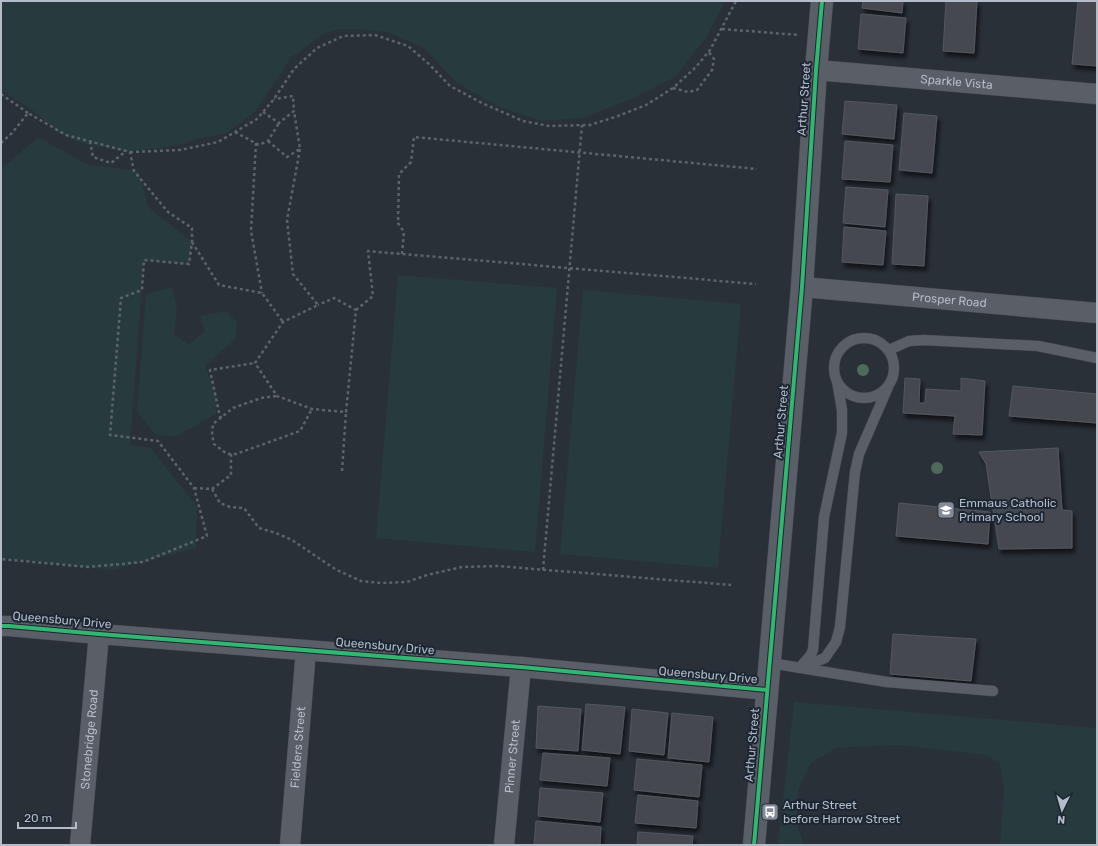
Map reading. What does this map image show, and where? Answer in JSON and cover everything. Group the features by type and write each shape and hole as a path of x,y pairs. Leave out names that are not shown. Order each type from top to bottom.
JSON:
{"street":[{"name":"Arthur Street","path":"754,845 802,287 822,1"},
{"name":"Sparkle Vista","path":"816,70 1097,94"},
{"name":"Prosper Road","path":"802,287 1097,313"},
{"name":"Queensbury Drive","path":"1,626 521,667 767,690"},
{"name":"Stonebridge Road","path":"80,845 99,634"},
{"name":"Fielders Street","path":"290,845 306,650"},
{"name":"Pinner Street","path":"504,845 521,667"}],"lane":[{"path":"863,337 873,338 882,343 889,350 894,359 895,369 893,379 888,387 859,454 855,472 840,627 836,642 824,658 799,668 810,656 813,650 824,517 842,433 842,410 834,372 834,361 844,344 853,339 863,337"},
{"path":"889,350 909,341 924,340 1038,346 1097,358"},
{"path":"837,381 842,390 861,398 871,398 880,394 888,387"},
{"path":"770,663 887,682 993,691"}],"path":[{"path":"1,94 28,114 66,135 130,152 180,150 218,142 257,119 274,99 294,69 317,48 343,36 375,35 408,46 430,65 450,86 484,104 523,121 549,126 590,125 646,105 673,88 696,67 708,51 722,29 736,1"},
{"path":"722,29 819,36"},
{"path":"673,88 688,92 697,90 712,70 714,59 708,51"},
{"path":"274,99 293,96 300,149 287,220 293,274 318,305"},
{"path":"235,132 259,145 268,141 279,123 294,111"},
{"path":"262,112 279,123"},
{"path":"1,142 12,133 28,114"},
{"path":"543,570 582,125"},
{"path":"402,254 404,232 398,223 399,174 412,162 414,137 757,169"},
{"path":"268,141 287,157 300,149"},
{"path":"90,142 93,157 111,163 126,151"},
{"path":"256,143 251,231 262,293 283,322"},
{"path":"1,559 88,567 142,562 207,536 194,488 158,441 110,435 121,298 142,290 144,260 189,264 192,242 192,228 168,212 134,171 130,152"},
{"path":"192,242 219,285 262,293"},
{"path":"342,470 356,310 373,296 368,251 756,284"},
{"path":"223,417 220,417 210,370 256,363 283,322 334,298 356,310"},
{"path":"256,363 276,396"},
{"path":"312,409 300,431 236,454 227,454 214,444 212,435 214,424 233,408 261,398 276,396 312,409 346,412"},
{"path":"194,488 212,489 231,475 231,454"},
{"path":"212,489 220,503 230,507 244,508 259,528 292,540 335,569 361,581 381,583 408,582 427,575 462,567 498,566 731,585"}],"green space":[{"path":"1,1 725,1 706,38 675,77 631,99 582,118 542,121 497,106 456,82 424,48 390,33 359,29 339,29 323,34 291,57 258,108 227,133 197,139 184,144 128,152 90,145 77,141 56,131 35,112 1,90"},
{"path":"38,137 86,164 139,171 148,207 192,242 189,264 144,260 130,445 151,448 197,507 196,548 113,570 1,558 1,169"},
{"path":"398,275 557,288 535,552 376,538"},
{"path":"172,287 177,308 174,334 189,345 205,331 200,316 226,311 237,322 236,338 205,366 217,394 216,414 177,436 156,435 137,412 146,294"},
{"path":"583,290 741,304 718,568 560,554"},
{"path":"794,702 1097,728 1097,845 1000,845 1004,789 1000,764 987,755 898,745 836,748 811,763 799,788 796,821 804,845 778,845"}],"building":[{"path":"863,1 903,1 902,13 862,8"},
{"path":"946,1 977,1 974,53 943,51"},
{"path":"1078,1 1097,1 1097,66 1072,64"},
{"path":"861,14 906,18 903,53 858,49"},
{"path":"845,101 897,105 894,139 842,134"},
{"path":"904,113 937,116 932,173 899,170"},
{"path":"845,141 893,145 890,182 842,179"},
{"path":"846,187 888,190 885,227 843,223"},
{"path":"896,194 928,196 924,266 892,264"},
{"path":"844,227 886,231 883,265 842,262"},
{"path":"905,378 920,379 919,403 925,403 926,389 961,391 961,378 985,381 982,435 953,434 955,416 903,413"},
{"path":"1013,386 1097,394 1097,423 1009,416"},
{"path":"1058,448 1062,510 1072,511 1072,548 999,549 986,464 979,452"},
{"path":"899,503 990,512 988,544 896,536"},
{"path":"893,634 976,639 971,681 890,674"},
{"path":"586,704 625,707 620,754 582,750"},
{"path":"538,706 581,709 578,751 536,748"},
{"path":"632,709 668,713 664,755 629,751"},
{"path":"672,713 713,717 709,762 668,758"},
{"path":"543,753 610,758 607,786 540,780"},
{"path":"637,759 702,765 699,797 634,790"},
{"path":"540,788 603,793 600,822 538,816"},
{"path":"638,795 698,801 696,828 635,823"},
{"path":"536,821 601,827 600,845 534,845"},
{"path":"638,832 693,836 692,845 637,845"}],"cycle path":[{"path":"754,845 802,287 822,1"},
{"path":"1,626 521,667 767,690"}],"place":[{"name":"Emmaus Catholic Primary School","path":"946,510"},
{"name":"Arthur Street before Harrow Street","path":"770,812"}]}
